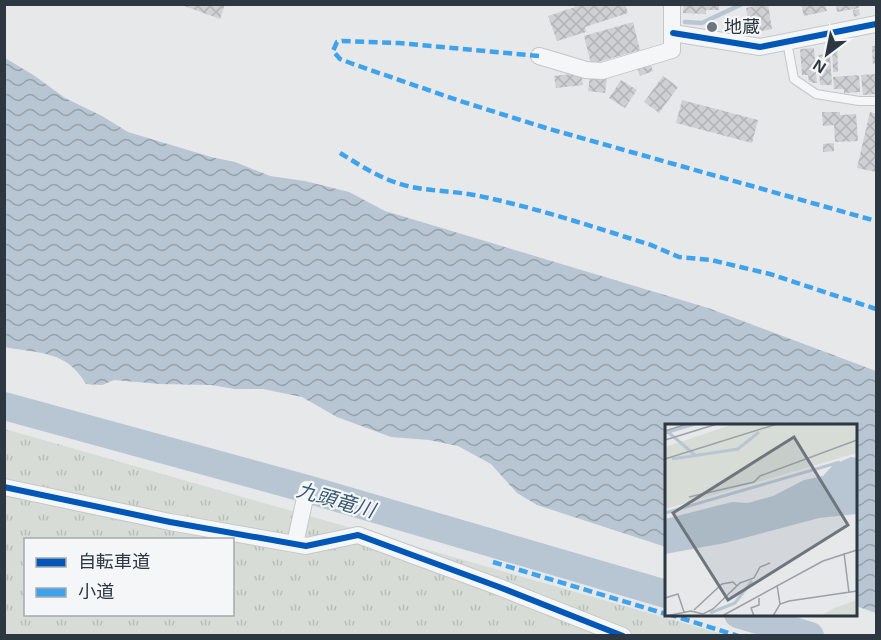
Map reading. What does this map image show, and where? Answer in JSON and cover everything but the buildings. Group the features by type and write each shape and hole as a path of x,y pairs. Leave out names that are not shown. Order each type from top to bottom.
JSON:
{"street":[{"path":"539,56 586,70 603,71 672,50 672,4"},
{"path":"673,33 759,47 876,24"},
{"path":"4,487 170,522 306,546 358,536 499,587 623,636"},
{"path":"295,544 307,489"}],"lane":[{"path":"787,42 794,79 816,94 859,101 876,101"}],"green space":[{"path":"5,429 726,635 5,635"}],"water":[{"path":"5,58 65,98 128,132 235,162 270,176 305,181 349,192 385,211 708,308 876,371 876,613 857,606 857,424 665,424 665,547 537,505 517,493 491,464 458,446 429,440 391,437 337,417 302,397 263,389 235,389 211,385 114,380 102,385 86,384 70,365 61,359 51,355 5,347"}],"waterway":[{"path":"685,22 702,23 742,4"},
{"name":"九頭竜川","path":"4,406 307,489 665,594"},
{"name":"九頭竜川","path":"745,616 810,636"}],"marked path":[{"path":"539,56 399,43 342,41 337,42 333,51 340,59 353,64 546,128 876,221"},
{"path":"340,153 374,173 407,186 469,194 522,206 651,245 679,257 711,260 770,274 876,309"},
{"path":"493,562 665,614"},
{"path":"674,616 738,636"}],"cycle path":[{"path":"673,33 760,47 876,24"},
{"path":"4,487 170,522 306,546 358,535 623,636"}],"place":[{"name":"地蔵","path":"712,27"}]}
